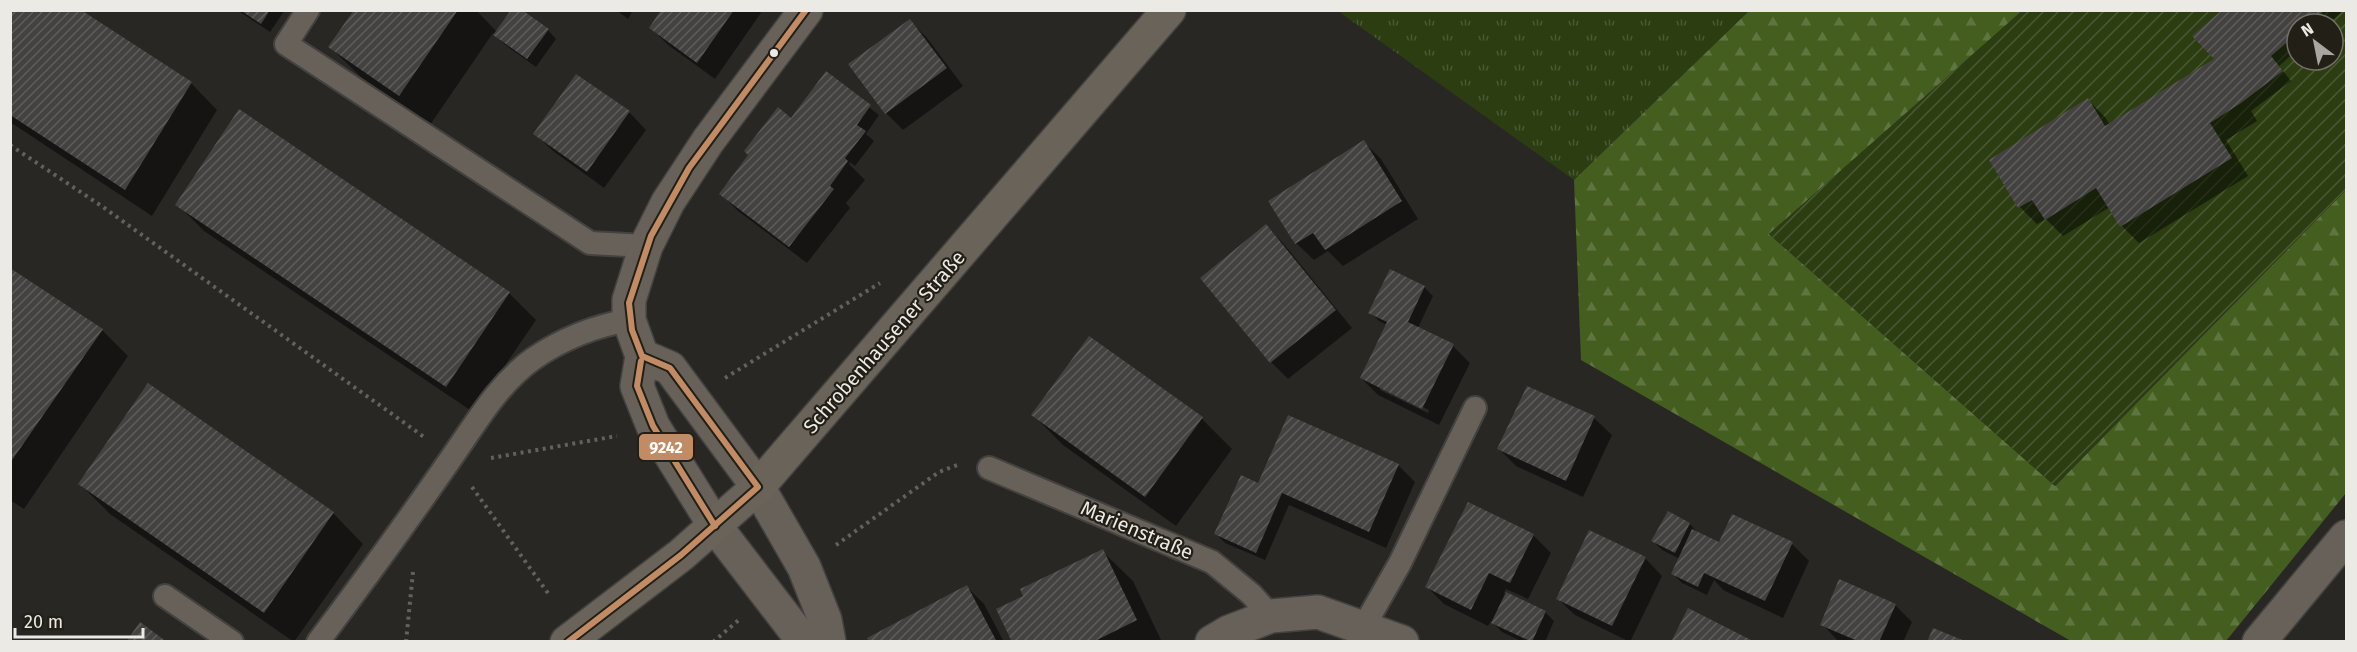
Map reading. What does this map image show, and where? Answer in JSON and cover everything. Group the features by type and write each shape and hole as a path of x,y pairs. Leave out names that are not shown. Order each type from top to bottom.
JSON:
{"main road":[{"name":"Schrobenhausener Straße","path":"567,642 681,555 758,487 1169,10"}],"street":[{"path":"804,642 714,526 653,426 637,386 642,356 629,320 629,300 646,246 668,202 708,141 806,10"},
{"path":"642,356 670,368 758,487 804,567 825,620 828,642"},
{"path":"2259,642 2346,537"},
{"path":"1212,642 1229,632 1271,616 1318,612 1402,642"}],"lane":[{"path":"308,10 286,44 590,243 646,246"},
{"path":"318,642 452,458 478,418 502,388 532,360 584,332 602,324 629,320"},
{"path":"1363,628 1400,563 1475,408"},
{"name":"Marienstraße","path":"989,468 1212,562 1251,594 1271,616"},
{"path":"165,596 232,642"}],"path":[{"path":"10,145 103,207 452,458 550,596"},
{"path":"694,398 888,278"},
{"path":"452,458 500,458 642,432 653,426"},
{"path":"804,567 939,472 962,462 989,468"},
{"path":"713,642 768,596"}],"green space":[{"path":"1338,11 1749,11 1574,180"},
{"path":"1749,11 2022,11 1769,234 2055,486 2346,190 2346,493 2226,641 2071,641 1581,360 1574,180"},
{"path":"2022,11 2346,11 2346,190 2055,486 1769,234"}],"building":[{"path":"10,10 81,10 192,82 125,190 10,115"},
{"path":"240,10 270,10 261,24"},
{"path":"354,10 458,10 399,96 328,47"},
{"path":"511,10 522,10 549,29 527,59 493,35"},
{"path":"661,10 734,10 697,63 649,28"},
{"path":"2222,10 2325,10 2323,12 2285,12 2285,44 2271,56 2283,71 2210,123 2232,158 2120,227 2096,188 2045,220 2032,200 2018,208 1989,160 2088,98 2105,126 2214,59 2192,36"},
{"path":"910,19 947,68 885,114 848,64"},
{"path":"826,71 871,105 857,125 866,131 845,158 848,161 830,186 834,189 789,247 719,194 748,155 744,151 778,107 791,118"},
{"path":"576,74 630,111 587,172 533,134"},
{"path":"239,109 510,292 446,387 175,205"},
{"path":"1364,140 1402,201 1325,250 1313,233 1295,244 1268,201"},
{"path":"1266,224 1336,310 1270,363 1200,278"},
{"path":"10,268 103,329 10,463"},
{"path":"1390,269 1425,286 1408,322 1454,344 1422,409 1360,378 1387,322 1368,313"},
{"path":"1089,336 1203,417 1145,497 1031,415"},
{"path":"148,383 334,512 264,613 78,484"},
{"path":"1527,386 1595,416 1566,481 1497,449"},
{"path":"1288,415 1399,464 1369,532 1282,493 1256,553 1214,534 1241,475 1258,483"},
{"path":"1468,502 1534,534 1510,583 1489,573 1471,610 1425,587"},
{"path":"1668,511 1690,523 1675,553 1651,541"},
{"path":"1732,514 1793,542 1765,601 1704,573 1698,587 1671,574 1692,529 1719,542"},
{"path":"1589,530 1646,557 1612,626 1556,599"},
{"path":"1103,549 1137,620 1093,642 1012,642 996,609 1023,596 1020,589"},
{"path":"1839,579 1896,604 1879,642 1860,642 1820,625"},
{"path":"967,585 997,642 869,642 867,638"},
{"path":"1506,592 1546,611 1532,642 1491,623"},
{"path":"1688,608 1755,642 1671,642"},
{"path":"140,622 167,642 126,642"},
{"path":"1933,628 1965,641 1965,642 1927,642"}],"transit line":[{"name":"9242","path":"568,642 681,555 758,487 670,368 642,356 632,330 629,303 651,236 689,168 806,10"},
{"name":"9242","path":"641,361 637,386 653,426 715,526"}]}
